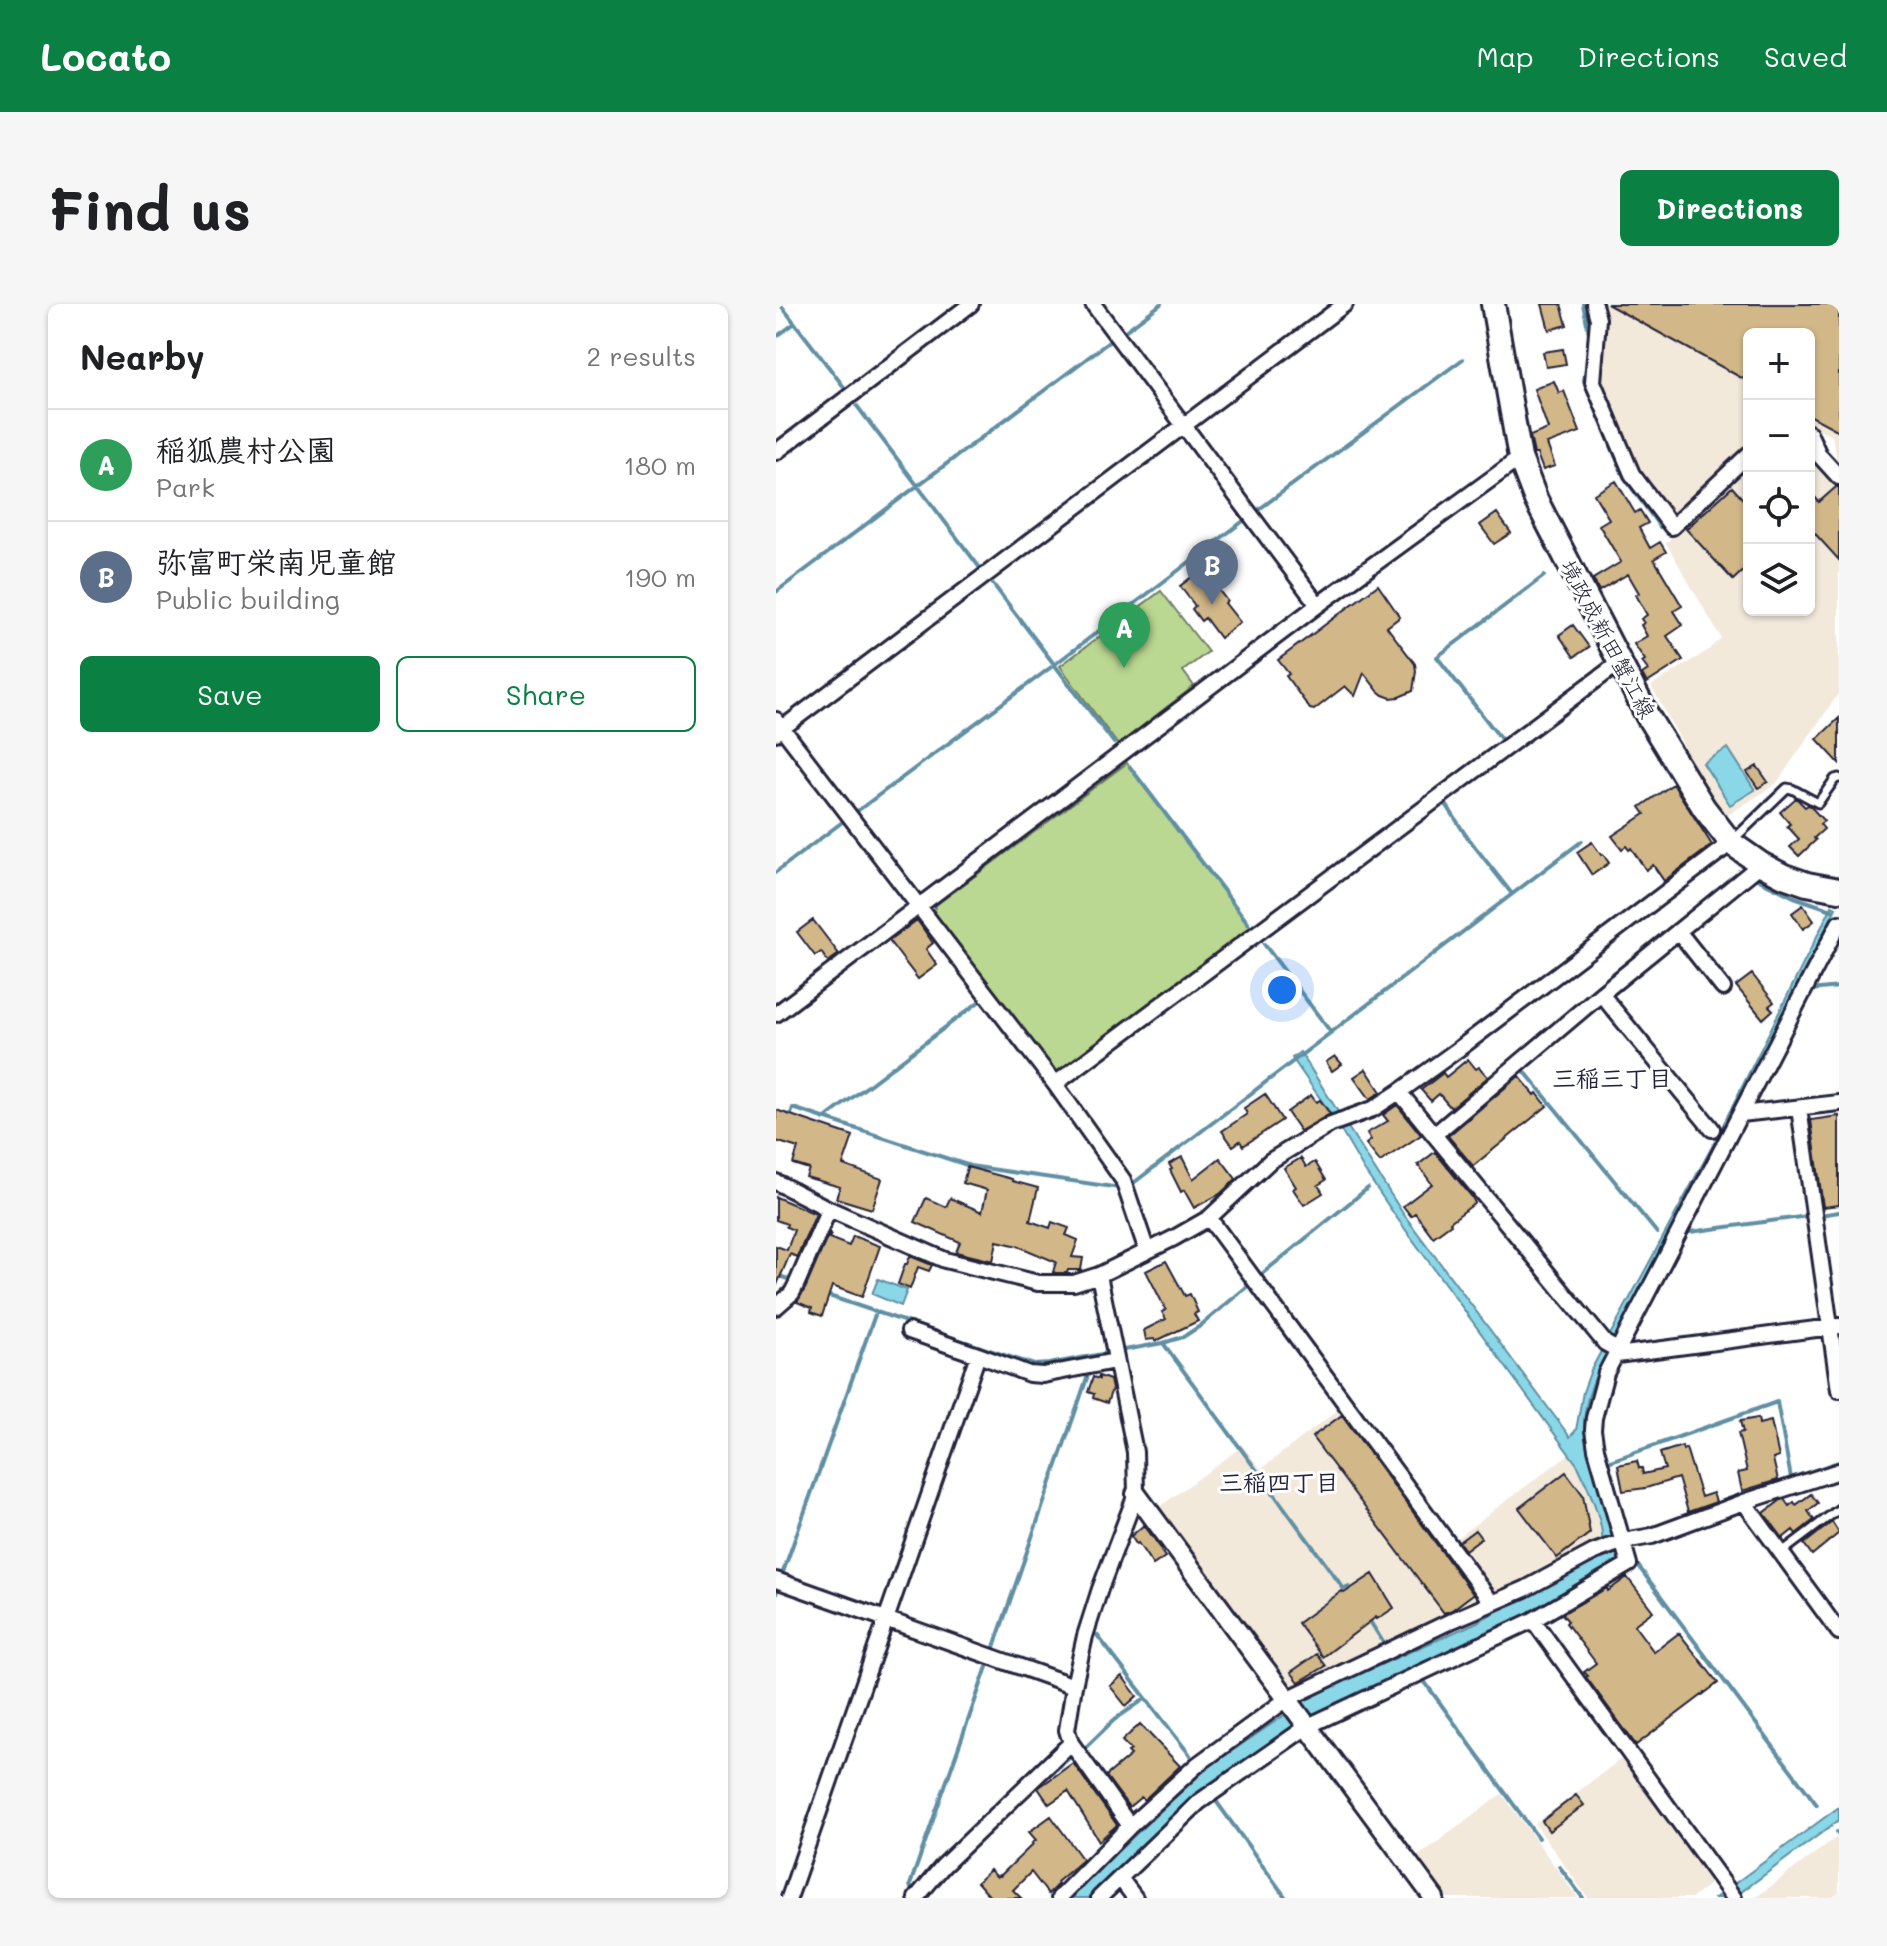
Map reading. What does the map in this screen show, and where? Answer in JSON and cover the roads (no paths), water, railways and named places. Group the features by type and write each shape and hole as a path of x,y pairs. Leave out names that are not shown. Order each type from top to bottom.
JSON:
{"main road":[{"name":"境政成新田蟹江線","path":"1493,304 1520,458 1536,500 1619,663 1679,769 1731,843 1784,876 1839,890"}],"street":[{"path":"776,452 971,304"},
{"path":"1093,304 1318,605"},
{"path":"1147,1251 1123,1180 1055,1084 778,727 1345,304"},
{"path":"1594,304 1598,319 1593,382 1632,474 1672,527 1743,460"},
{"path":"1815,446 1839,477"},
{"path":"776,1014 1318,605 1520,458"},
{"path":"1055,1084 1619,663"},
{"path":"776,1182 945,1260 1038,1283 1074,1283 1099,1275 1209,1218 1270,1161 1339,1122 1373,1109 1399,1092 1731,843"},
{"path":"1434,1135 1761,864"},
{"path":"1099,1898 1199,1802 1307,1725 1533,1620 1629,1564 1593,1430 1606,1373 1839,923"},
{"path":"1678,931 1723,988"},
{"path":"1601,994 1712,1129"},
{"path":"1399,1092 1605,1343 1618,1353 1834,1327"},
{"path":"1741,1114 1839,1103"},
{"path":"1799,1108 1834,1327 1839,1390"},
{"path":"776,1307 792,1293 829,1209"},
{"path":"1209,1218 1492,1603"},
{"path":"1099,1275 1135,1452 1136,1494 1085,1636 1067,1730 1071,1743 1130,1826"},
{"path":"909,1331 1029,1374 1043,1375 1115,1361"},
{"path":"789,1898 978,1355"},
{"path":"1059,1898 1130,1826 1197,1765 1290,1702 1453,1620 1525,1589 1594,1552 1624,1541 1652,1536 1839,1471"},
{"path":"1136,1494 1434,1898"},
{"path":"1744,1502 1839,1632"},
{"path":"776,1580 1074,1686"},
{"path":"1533,1620 1734,1898"},
{"path":"916,1898 943,1866 1071,1743"},
{"path":"1120,1878 1135,1898"}],"lane":[{"path":"1731,843 1787,788 1818,803 1835,779 1839,778"},
{"path":"1780,1553 1839,1509"}],"water":[{"path":"1728,748 1755,790 1730,805 1703,763"},
{"path":"1832,906 1836,908 1597,1373 1589,1396 1584,1418 1585,1441 1624,1561 1540,1609 1297,1722 1295,1727 1093,1898 1068,1898 1204,1770 1289,1712 1301,1700 1475,1623 1597,1557 1602,1545 1598,1515 1578,1466 1394,1214 1292,1058 1300,1052 1402,1212 1570,1437 1576,1430 1583,1392 1591,1370 1715,1141"},
{"path":"878,1279 907,1290 901,1306 872,1294"},
{"path":"1839,1807 1839,1820 1733,1898 1715,1898"}],"waterway":[{"path":"780,304 844,387"},
{"path":"1125,331 1161,304"},
{"path":"1583,304 1589,333 1584,381 1624,477 1660,527"},
{"path":"776,337 795,323"},
{"path":"776,592 1110,341"},
{"path":"1258,510 1463,359"},
{"path":"857,406 980,568"},
{"path":"856,812 1246,519"},
{"path":"1501,739 1437,657 1544,576"},
{"path":"993,584 1114,743"},
{"path":"1130,767 1248,923"},
{"path":"1446,804 1465,834 1512,894"},
{"path":"776,872 841,823"},
{"path":"1131,1185 1582,841"},
{"path":"1755,878 1794,897 1832,910"},
{"path":"1264,944 1330,1031"},
{"path":"1810,990 1839,987"},
{"path":"824,1119 980,1001"},
{"path":"1521,1067 1657,1233"},
{"path":"789,1120 793,1108 970,1166 1120,1188"},
{"path":"1263,1273 1368,1188"},
{"path":"1820,1215 1839,1212"},
{"path":"1683,1233 1808,1216"},
{"path":"776,1275 788,1279"},
{"path":"1119,1351 1183,1337 1249,1285"},
{"path":"826,1295 1034,1365 1107,1353"},
{"path":"782,1575 876,1312"},
{"path":"1163,1343 1344,1589 1349,1587 1353,1594"},
{"path":"993,1650 1088,1375"},
{"path":"1605,1463 1777,1402 1791,1478 1839,1462"},
{"path":"1636,1563 1817,1805"},
{"path":"776,1594 777,1590"},
{"path":"1368,1618 1386,1647"},
{"path":"1097,1635 1190,1755"},
{"path":"912,1891 910,1885 988,1664"},
{"path":"1424,1681 1538,1838"},
{"path":"1087,1746 1114,1720 1146,1698"},
{"path":"1035,1787 1073,1755"},
{"path":"1216,1801 1286,1898"},
{"path":"936,1885 960,1860"},
{"path":"1559,1866 1583,1898"}],"place":[{"name":"弥富町栄南児童館","path":"1212,605"},
{"name":"稲狐農村公園","path":"1124,668"}],"district":[{"name":"三稲三丁目","path":"1612,1079"},
{"name":"三稲四丁目","path":"1279,1483"}]}
